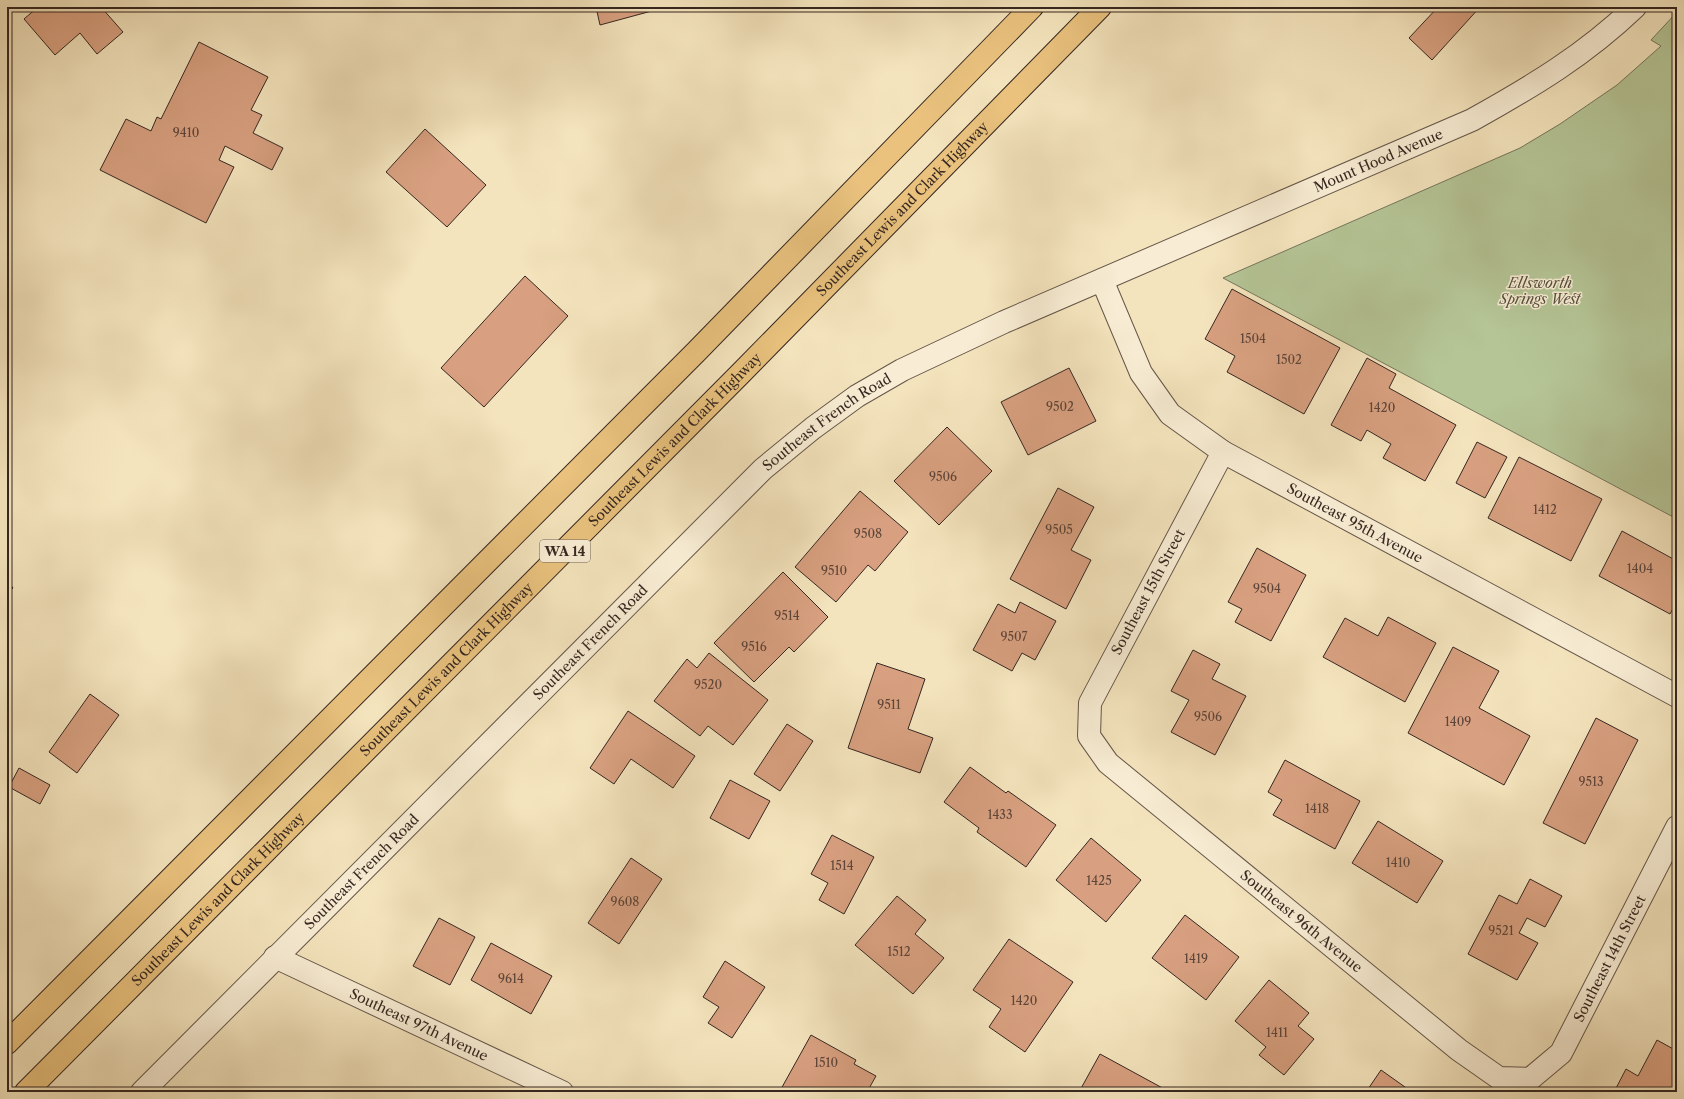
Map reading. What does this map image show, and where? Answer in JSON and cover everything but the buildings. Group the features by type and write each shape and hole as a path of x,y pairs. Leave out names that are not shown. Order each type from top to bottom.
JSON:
{"highway":[{"path":"7,1043 692,356 1032,7"},
{"name":"Southeast Lewis and Clark Highway","path":"26,1092 742,372 1100,7"}],"street":[{"name":"Mount Hood Avenue","path":"1102,280 1472,120 1538,84 1611,31 1635,7"},
{"name":"Southeast 95th Avenue","path":"1102,280 1145,378 1170,414 1223,452 1677,696"},
{"name":"Southeast French Road","path":"142,1092 763,470 813,428 857,396 902,370 1004,322 1102,280"},
{"name":"Southeast 15th Street","path":"1089,736 1090,703 1223,452"},
{"name":"Southeast 96th Avenue","path":"1089,736 1108,763 1459,1050 1499,1078 1530,1079"},
{"name":"Southeast 14th Street","path":"1530,1079 1561,1053 1677,827"},
{"name":"Southeast 97th Avenue","path":"276,957 562,1092"}],"green space":[{"name":"Ellsworth Springs West","path":"1677,12 1677,519 1223,278 1520,148 1560,124 1617,85 1661,46 1651,40"}]}
